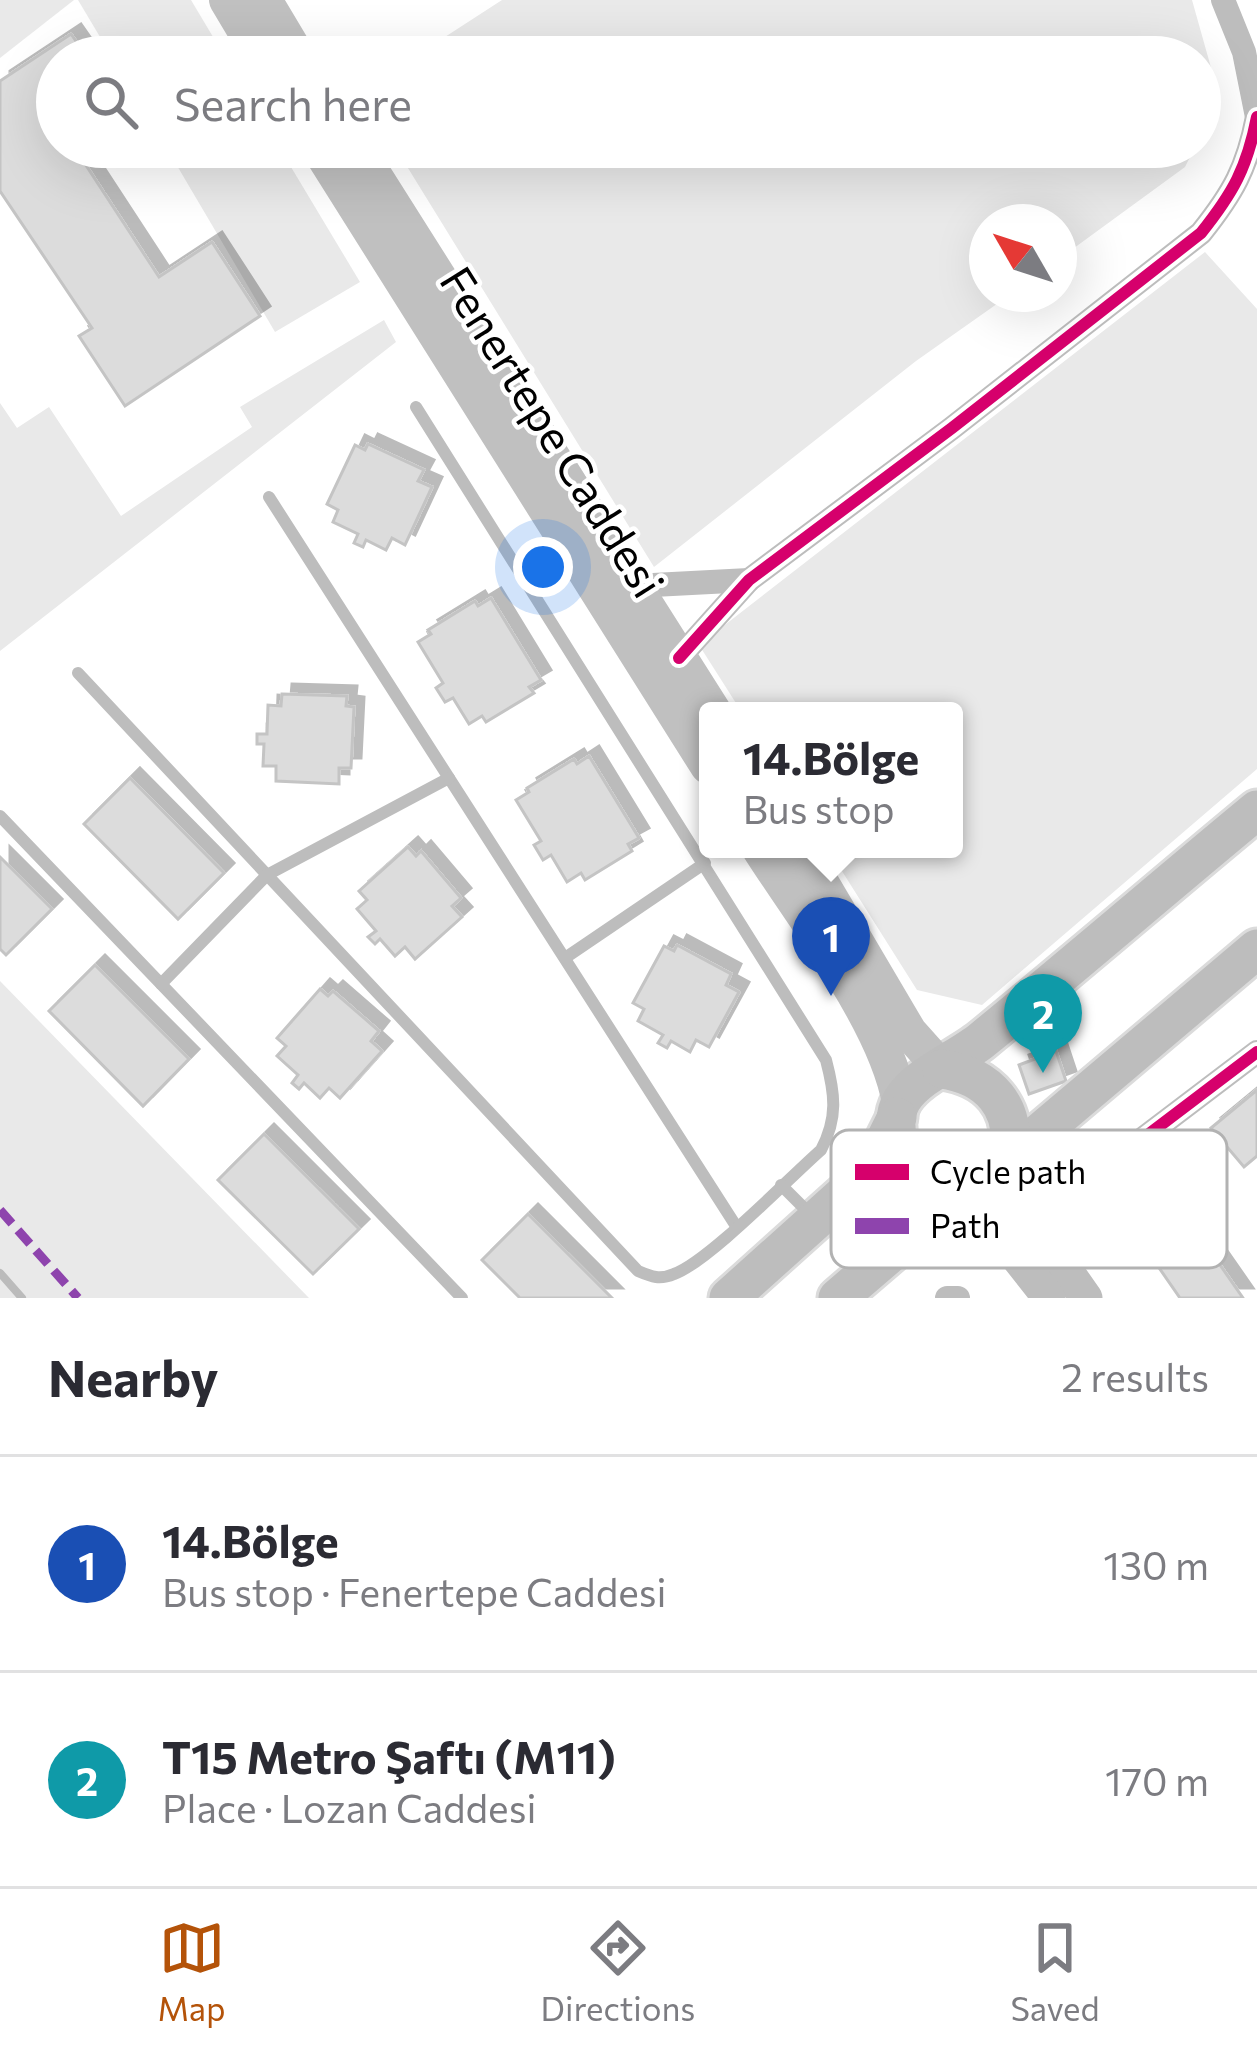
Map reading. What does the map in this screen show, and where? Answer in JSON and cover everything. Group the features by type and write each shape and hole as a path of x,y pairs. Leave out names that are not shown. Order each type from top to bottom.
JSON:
{"main road":[{"path":"227,0 248,36"},
{"path":"264,0 285,36"},
{"name":"Fenertepe Caddesi","path":"331,168 699,752"},
{"name":"Fenertepe Caddesi","path":"369,168 707,702"},
{"path":"889,1130 898,1110 923,1079 942,1070 1257,810"},
{"path":"766,858 877,1033 895,1074 897,1130"},
{"path":"806,858 908,1032 942,1070 983,1082 1001,1101 1011,1130"},
{"path":"1040,1130 1257,949"},
{"path":"733,1295 831,1208"},
{"path":"838,1298 873,1268"}],"street":[{"path":"679,658 748,580 1201,233 1233,193 1250,154 1257,117 1244,52 1223,0"},
{"path":"634,586 748,580"},
{"path":"1154,1130 1257,1052"},
{"path":"1025,1268 1049,1298"},
{"path":"1065,1268 1086,1298"},
{"path":"947,1298 958,1298"}],"lane":[{"path":"416,407 699,854"},
{"path":"269,497 736,1226"},
{"path":"78,674 638,1271 657,1279 678,1274 821,1150 831,1132"},
{"path":"161,984 267,875 449,778"},
{"path":"0,816 462,1298"},
{"path":"702,858 826,1060 836,1098 832,1130"},
{"path":"565,958 705,863"},
{"path":"782,1185 818,1222"}],"shaded area":[{"path":"0,0 74,0 0,58"},
{"path":"78,0 191,0 212,36 99,36"},
{"path":"502,0 1192,0 1202,36 446,36"},
{"path":"178,168 292,168 360,282 275,332"},
{"path":"408,168 1184,168 1077,246 1077,204 969,204 969,312 985,312 654,567"},
{"path":"1205,252 1257,309 1257,769 982,1005 917,990 834,858 963,858 963,702 735,702 699,645"},
{"path":"384,320 396,342 0,651 0,403 17,428 49,407 121,516 252,427 240,407"},
{"path":"0,981 309,1298 0,1298"}],"building":[{"path":"36,57 36,168 88,168 159,277 212,242 260,316 125,406 79,336 92,328 0,191 0,81"},
{"path":"368,444 424,470 418,481 432,487 405,545 392,538 386,550 366,540 363,547 354,543 358,534 333,522 338,510 327,504 355,445 365,450"},
{"path":"491,598 541,680 529,687 534,693 486,722 482,716 469,724 453,698 445,702 436,688 443,683 418,642 431,634 428,630 475,601 478,606"},
{"path":"282,694 347,696 346,706 354,707 351,768 339,768 339,784 276,781 276,766 263,766 264,744 257,744 257,734 267,734 268,705 281,706"},
{"path":"589,756 639,838 628,844 632,851 585,880 581,873 567,882 551,855 543,860 534,845 541,841 516,800 574,759 577,764"},
{"path":"130,778 224,873 178,919 84,824"},
{"path":"408,847 416,856 421,851 461,898 452,906 462,917 415,959 405,947 395,956 380,939 375,944 368,937 376,931 357,909 367,900 359,891"},
{"path":"0,857 52,909 6,955 0,949"},
{"path":"677,945 731,974 726,985 739,992 709,1047 696,1040 690,1052 671,1041 667,1048 658,1043 663,1035 638,1021 644,1009 633,1003 664,946 674,951"},
{"path":"95,965 189,1059 143,1106 49,1011"},
{"path":"320,989 328,996 333,991 379,1031 371,1041 382,1051 340,1098 329,1088 320,1098 304,1083 299,1089 292,1083 298,1075 277,1056 286,1046 277,1038"},
{"path":"1056,1051 1066,1081 1029,1094 1019,1065"},
{"path":"1257,1090 1257,1156 1244,1167 1227,1147 1227,1130 1211,1128"},
{"path":"264,1134 359,1229 313,1274 218,1180"},
{"path":"528,1214 612,1298 520,1298 482,1260"},
{"path":"1159,1268 1222,1268 1243,1298 1180,1298"}],"waterway":[{"path":"0,1273 22,1298"}],"marked path":[{"path":"0,1210 78,1298"}],"cycle path":[{"path":"679,658 749,580 1201,233 1237,179 1257,117"},
{"path":"1154,1130 1257,1052"}],"place":[{"name":"14.Bölge","path":"831,996"},
{"name":"T15 Metro Şaftı (M11)","path":"1043,1073"}]}
